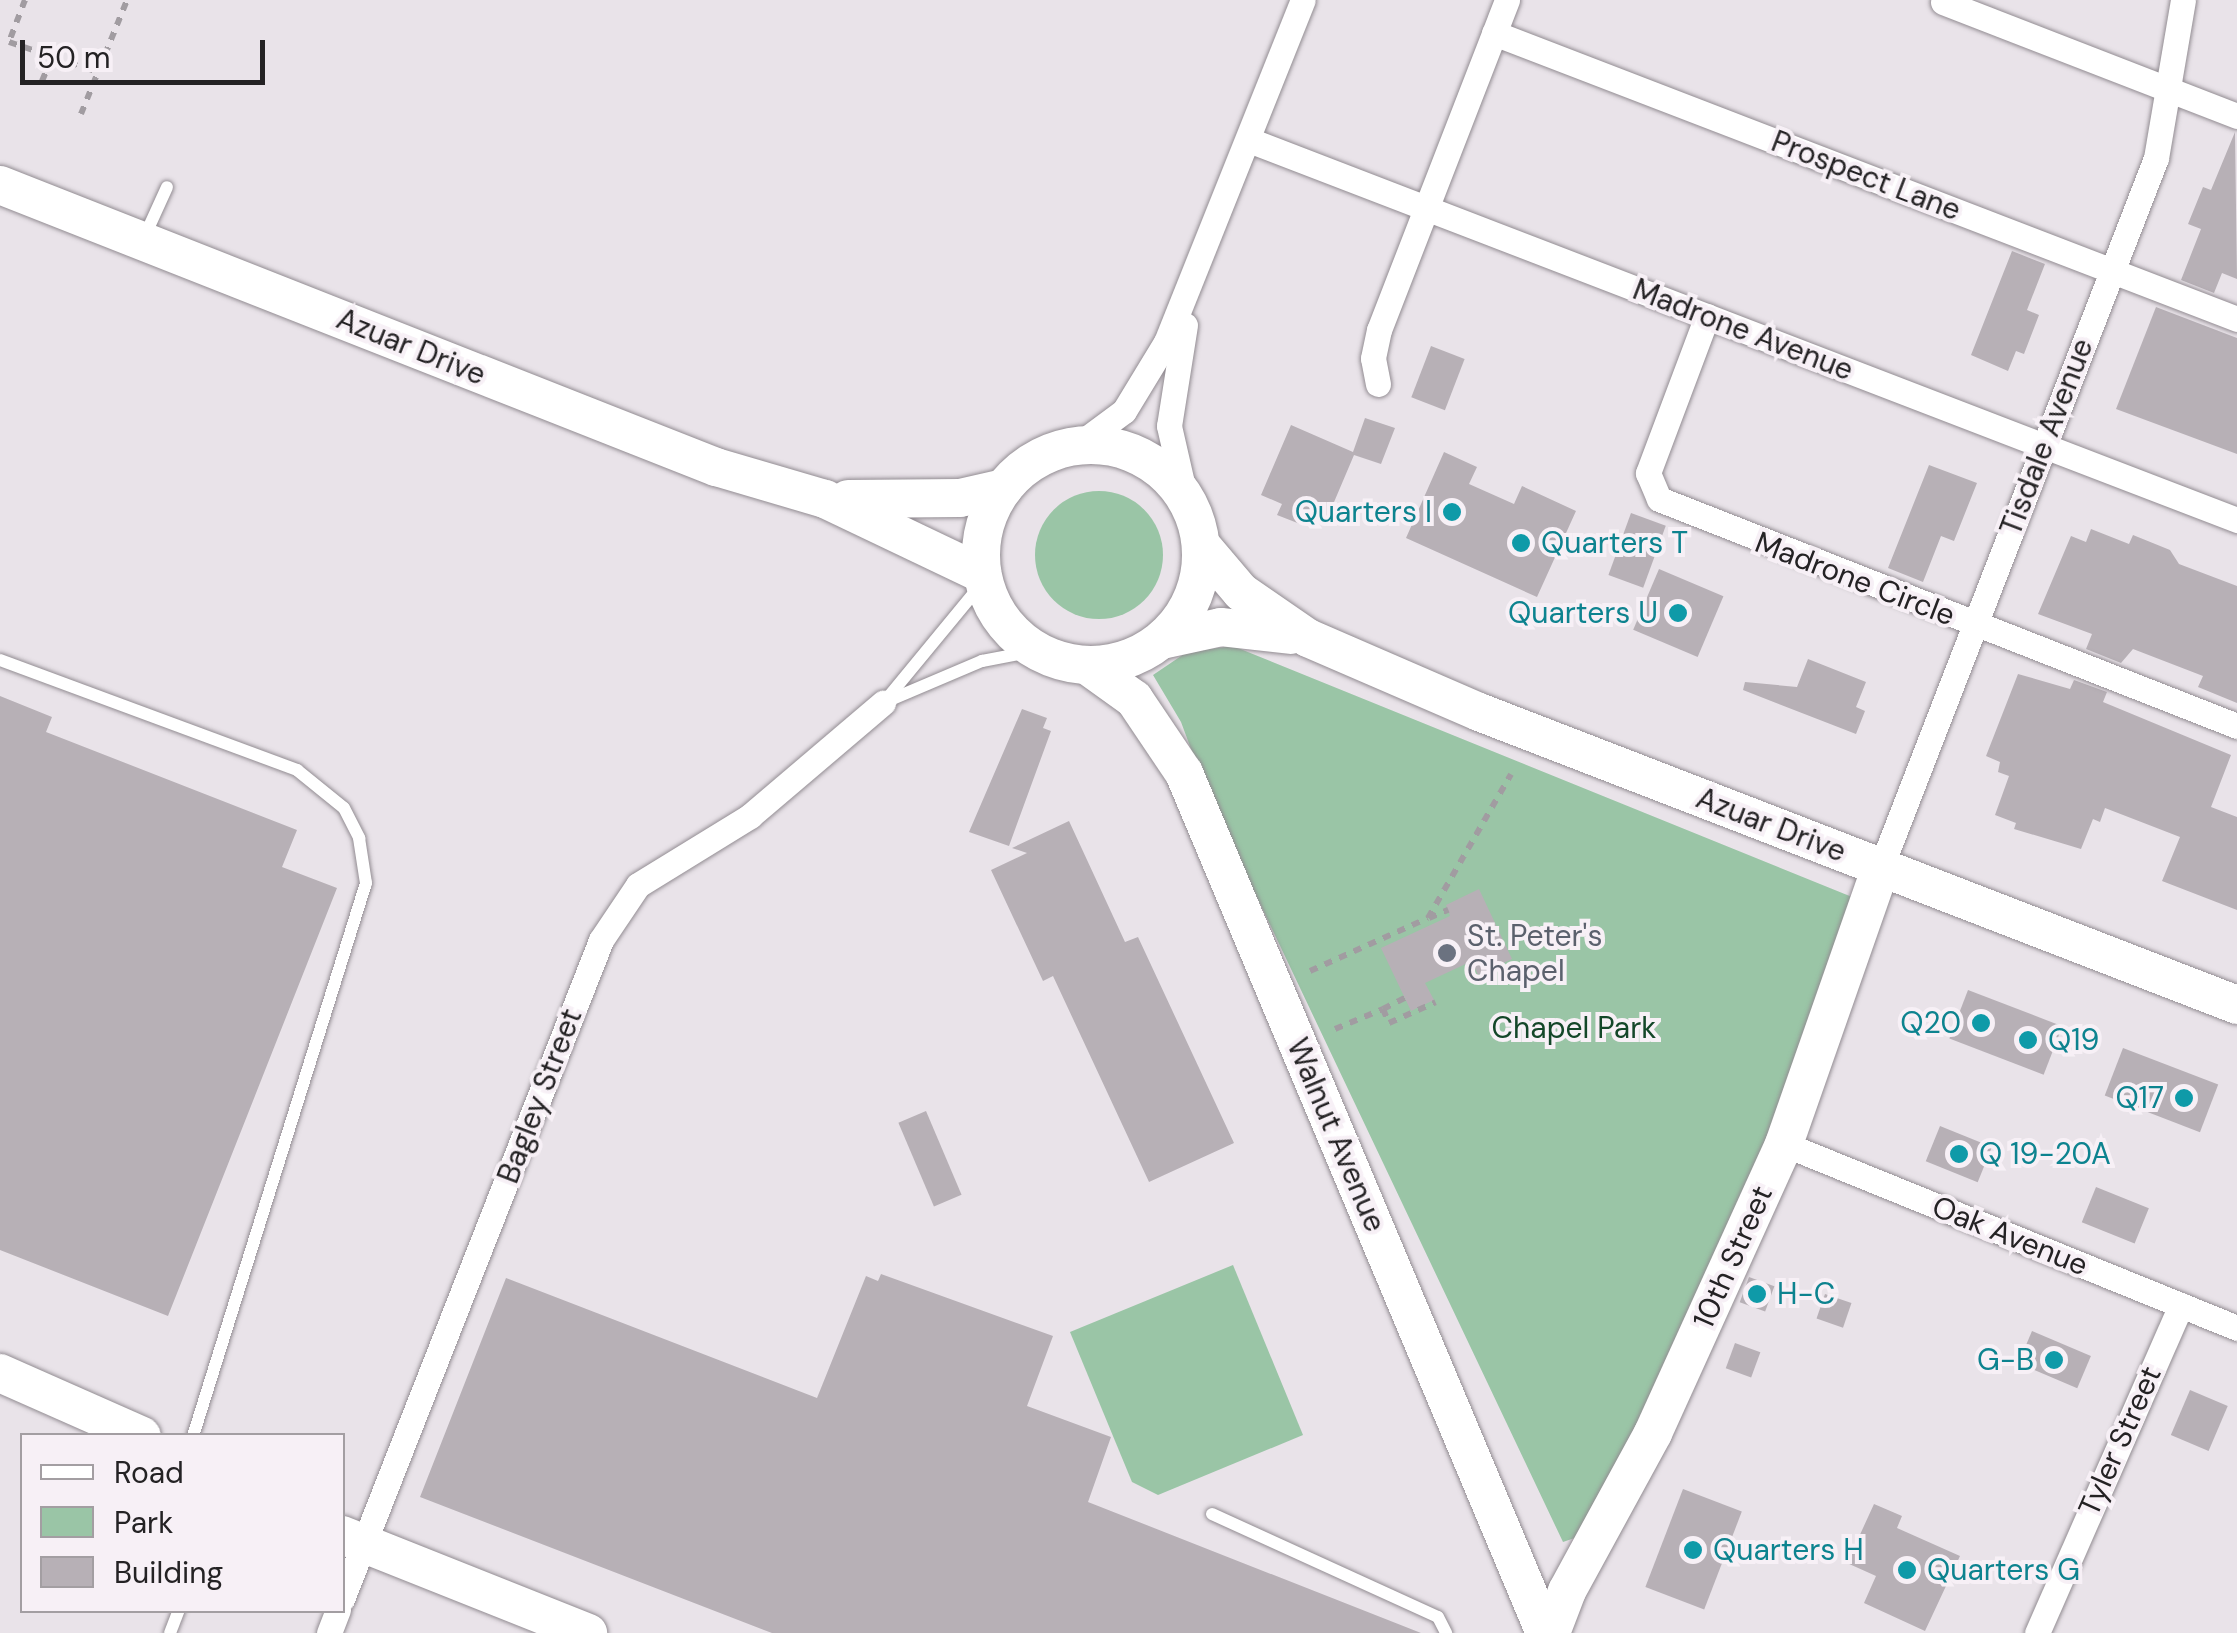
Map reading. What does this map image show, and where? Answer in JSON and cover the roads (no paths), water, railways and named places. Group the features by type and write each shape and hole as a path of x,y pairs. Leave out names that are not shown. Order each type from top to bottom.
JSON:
{"main road":[{"name":"Azuar Drive","path":"0,185 716,467 826,498 983,577"},
{"path":"1078,445 1131,452 1156,465 1186,496 1202,546 1193,598 1162,640 1139,655 1088,666 1035,650 999,616 983,577 981,543 1004,488 1024,467 1078,445"},
{"name":"Azuar Drive","path":"826,498 960,498 1004,488"},
{"name":"Azuar Drive","path":"1202,546 1241,592 1308,638 1479,712 2237,1005"},
{"name":"Azuar Drive","path":"1162,640 1221,627 1308,638"},
{"name":"Walnut Avenue","path":"1088,666 1134,699 1184,773 1548,1633"},
{"name":"10th Street","path":"1548,1633 1654,1432 1784,1144 1881,867"},
{"path":"0,1372 135,1433"},
{"path":"354,1540 588,1633"}],"street":[{"path":"1078,445 1124,411 1194,284 1302,0"},
{"path":"1378,384 1373,358 1379,330 1507,0"},
{"name":"Tisdale Avenue","path":"1881,867 2156,158 2172,90 2183,0"},
{"path":"1943,2 2237,116"},
{"name":"Prospect Lane","path":"1494,32 2237,319"},
{"name":"Madrone Avenue","path":"1249,140 2237,520"},
{"path":"1186,496 1169,426 1194,284"},
{"name":"Madrone Circle","path":"1707,316 1648,473 1658,499 2237,726"},
{"name":"Bagley Street","path":"345,1584 354,1540 601,940 638,886 750,816 883,703"},
{"name":"Oak Avenue","path":"1784,1144 2237,1328"},
{"name":"Tyler Street","path":"2036,1633 2181,1305"}],"lane":[{"path":"143,240 167,187"},
{"name":"Bagley Street","path":"883,703 983,577"},
{"name":"Bagley Street","path":"883,703 982,661 1035,650"},
{"path":"0,660 297,770 344,808 359,838 366,883 194,1433"},
{"path":"1212,1514 1438,1617 1446,1633"}],"place":[{"name":"Quarters I","path":"1452,512"},
{"name":"Quarters T","path":"1521,543"},
{"name":"Quarters U","path":"1678,613"},
{"name":"St. Peter's Chapel","path":"1447,953"},
{"name":"Q20","path":"1981,1023"},
{"name":"Q19","path":"2028,1040"},
{"name":"Q17","path":"2184,1098"},
{"name":"Q 19-20A","path":"1959,1154"},
{"name":"H-C","path":"1757,1294"},
{"name":"G-B","path":"2054,1360"},
{"name":"Quarters H","path":"1693,1550"},
{"name":"Quarters G","path":"1907,1570"}],"park label":[{"name":"Chapel Park","path":"1574,1028"}]}
